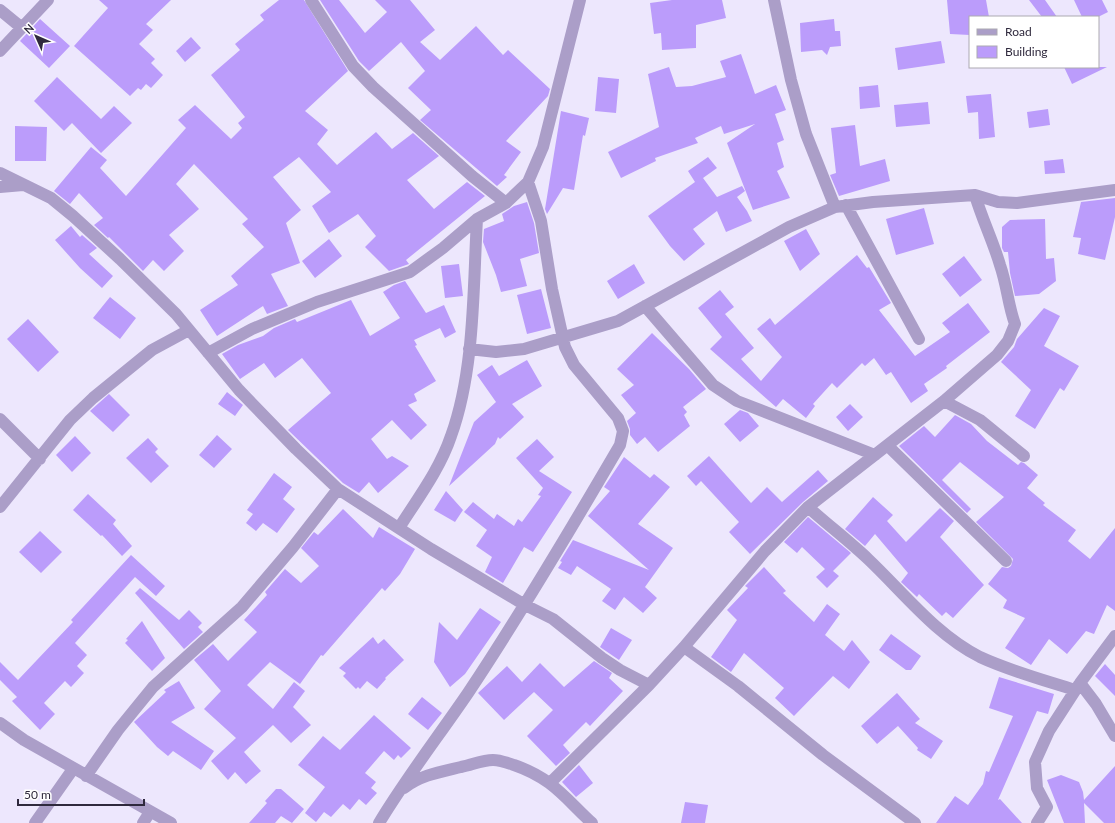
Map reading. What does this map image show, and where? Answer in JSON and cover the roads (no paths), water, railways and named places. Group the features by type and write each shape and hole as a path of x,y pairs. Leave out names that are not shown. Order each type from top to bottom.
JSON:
{"street":[{"path":"0,51 48,0"},
{"path":"311,0 354,66 373,87 472,176 506,203"},
{"path":"208,353 252,329 317,302 410,272 443,248 477,219 506,203 528,182 543,147 580,0"},
{"path":"774,0 791,80 806,134 841,206 919,339"},
{"path":"0,10 22,28"},
{"path":"1,172 50,198 74,216 120,259 176,314 244,396 338,489 525,605 553,619 602,658 620,670 649,685"},
{"path":"379,823 397,793 468,694 525,605 620,445 623,431 618,418 574,365 566,347 552,289 541,221 528,182"},
{"path":"0,187 23,184"},
{"path":"469,349 496,352 524,349 618,322 789,227 841,206 873,202 975,195 998,202 1017,203 1115,190"},
{"path":"550,783 649,685 684,647 765,551 808,507 944,401 997,355 1008,341 1015,324 1009,308 1009,295 1000,264 975,195"},
{"path":"399,528 438,466 451,436 459,409 469,349 477,219"},
{"path":"645,306 713,384 723,393 737,401 875,455"},
{"path":"0,506 40,459 70,420 93,398 152,350 189,330"},
{"path":"944,401 980,420 1024,456"},
{"path":"0,419 40,459"},
{"path":"888,446 1006,561"},
{"path":"86,776 118,730 153,687 242,607 293,547 338,489"},
{"path":"808,507 867,558 929,622 980,656 999,665 1078,687 1096,704 1115,736"},
{"path":"1037,823 1047,807 1037,788 1035,762 1049,731 1078,687 1115,636"},
{"path":"684,647 738,686 817,751 915,823"},
{"path":"0,723 24,740 171,823"},
{"path":"397,793 412,782 435,772 480,761 495,760 526,769 543,777 592,823"},
{"path":"35,823 73,768"},
{"path":"143,823 150,812"}]}
